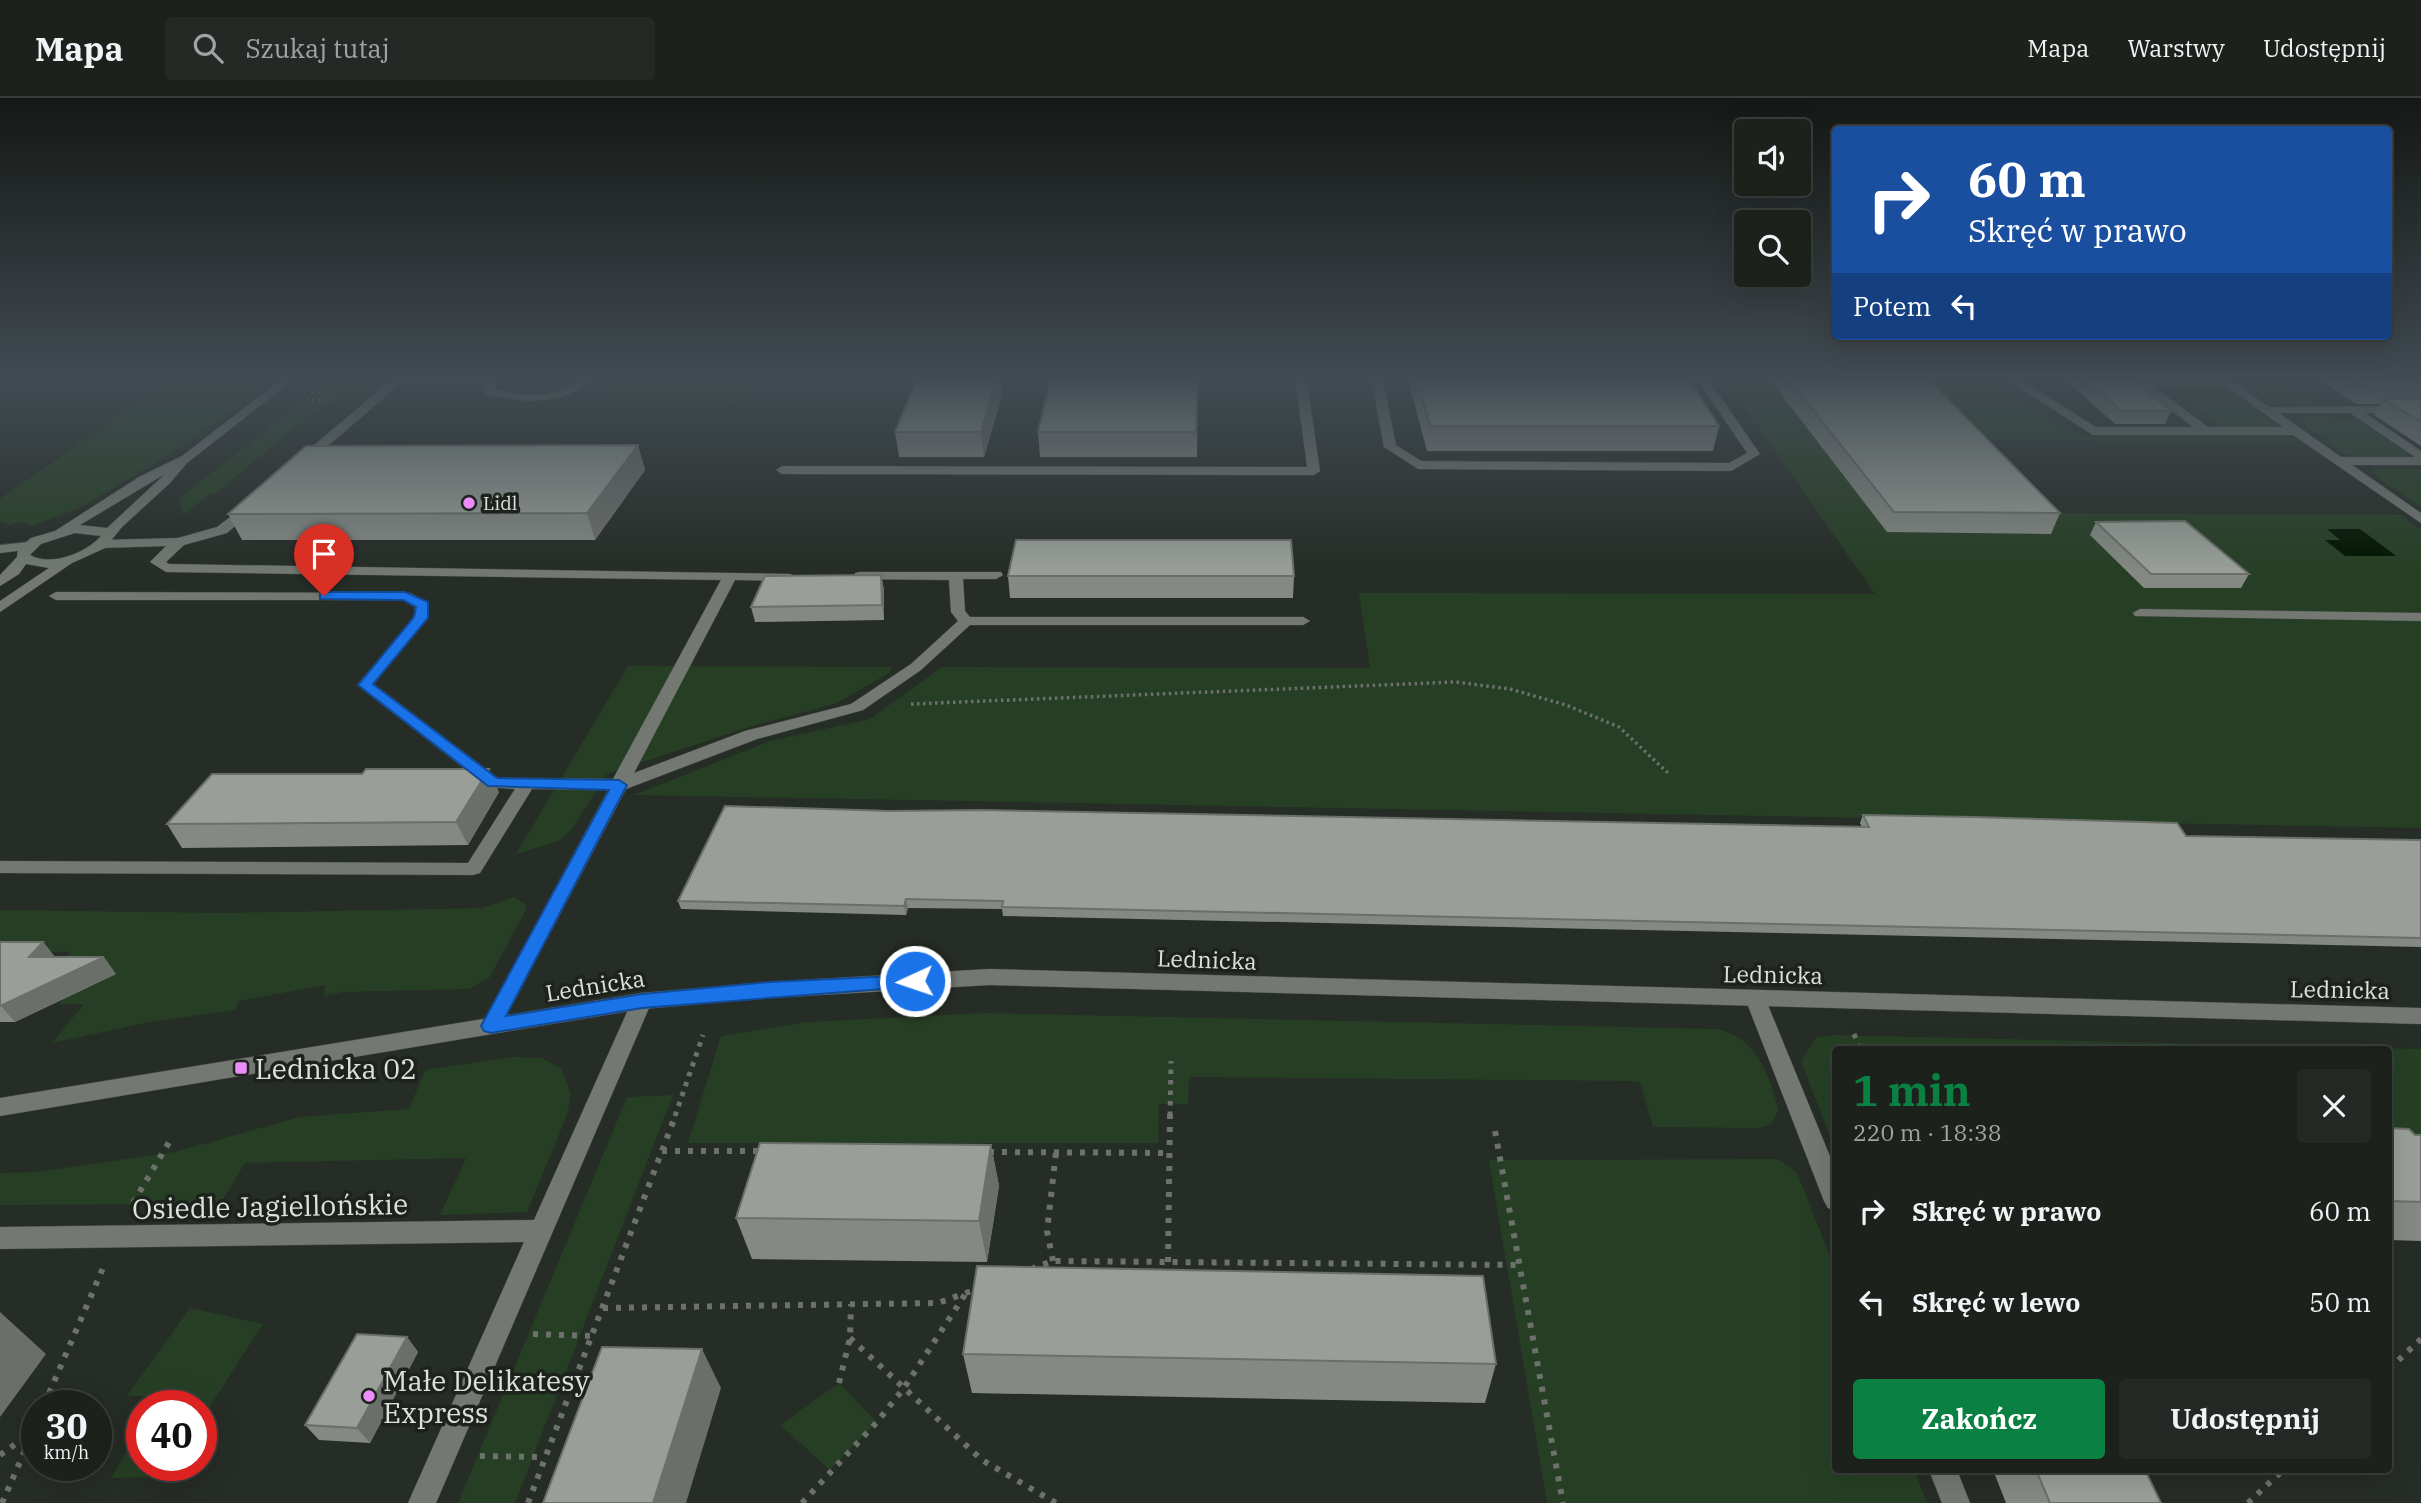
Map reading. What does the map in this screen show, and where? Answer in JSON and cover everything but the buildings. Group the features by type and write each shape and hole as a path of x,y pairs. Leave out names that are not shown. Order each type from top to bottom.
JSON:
{"street":[{"path":"0,608 52,570 104,540 167,481 186,459 208,442"},
{"path":"292,470 326,442"},
{"path":"782,470 1314,471 1310,442"},
{"path":"1389,442 1390,447 1418,465 1731,467 1754,454 1745,442"},
{"path":"2310,442 2421,519"},
{"path":"2398,442 2421,458"},
{"path":"2337,461 2421,458"},
{"path":"0,582 14,570 26,552 143,480 186,459"},
{"path":"104,540 179,542 222,530 262,496"},
{"path":"61,532 97,528 104,540"},
{"path":"179,542 157,562 166,568 800,577"},
{"path":"0,549 26,552 36,562 75,557"},
{"path":"839,576 996,575"},
{"path":"491,1026 730,576"},
{"path":"956,576 958,612 966,621"},
{"path":"56,596 405,596 423,605 421,618 365,685 494,783 527,784 619,785 751,735 858,707 916,667 966,621 1303,621"},
{"path":"2140,612 2421,617"},
{"path":"0,867 473,869 527,784"},
{"name":"Lednicka","path":"0,1107 642,1001 769,989 989,977 2421,1016"},
{"path":"1755,998 1832,1191"},
{"path":"422,1503 642,1001"},
{"name":"Osiedle Jagiellońskie","path":"0,1238 541,1231"},
{"path":"1944,1473 1956,1503"}],"path":[{"path":"858,707 1456,682 1510,689 1566,705 1619,727 1668,773"},
{"path":"1854,1034 1858,1046"},
{"path":"528,1503 693,1069 703,1035"},
{"path":"1168,1262 1171,1061"},
{"path":"1495,1131 1563,1503"},
{"path":"50,1390 132,1204 171,1139"},
{"path":"662,1151 771,1151"},
{"path":"974,1152 1170,1153"},
{"path":"1053,1261 1048,1231 1056,1152"},
{"path":"1028,1270 1053,1261 1519,1265"},
{"path":"603,1308 938,1303 991,1284"},
{"path":"802,1503 877,1422 904,1388 967,1293"},
{"path":"839,1383 850,1338 851,1304"},
{"path":"497,1334 592,1336"},
{"path":"850,1338 982,1460 1056,1503"},
{"path":"2392,1366 2421,1339"},
{"path":"0,1455 21,1440"},
{"path":"443,1455 545,1457"},
{"path":"2,1503 21,1459"},
{"path":"2248,1503 2280,1473"}],"green space":[{"path":"83,442 190,442 84,506 32,526 21,522 6,526 8,523 0,522 0,499"},
{"path":"252,442 278,442 216,493 209,495 183,515 179,498"},
{"path":"1769,442 1979,442 2047,513 2401,515 2421,530 2421,828 634,795 770,741 870,719 942,667 1370,668 1359,593 1875,594"},
{"path":"2328,442 2391,442 2408,453 2408,456 2356,456 2345,454"},
{"path":"2421,469 2421,507 2377,477 2372,471"},
{"path":"628,666 893,667 889,673 837,703 749,727 607,774 572,829 559,841 516,854"},
{"path":"514,897 525,904 526,910 489,978 469,989 343,992 324,996 325,985 239,1001 235,1010 150,1022 52,1043 84,1004 59,1004 89,969 57,967 70,952 0,951 0,910 222,913 482,908"},
{"path":"985,1013 1718,1029 1740,1039 1756,1055 1774,1092 1778,1111 1771,1124 1759,1128 1653,1127 1640,1082 1634,1081 1189,1077 1188,1104 1159,1104 1158,1143 688,1143 721,1036 808,1022"},
{"path":"1835,1035 2295,1046 1832,1046 1831,1139 1801,1061 1816,1038"},
{"path":"2392,1048 2421,1049 2421,1155 2392,1153"},
{"path":"512,1057 542,1058 562,1069 571,1095 567,1115 527,1212 440,1215 466,1158 245,1163 220,1204 0,1205 0,1173 36,1172 175,1152 299,1117 409,1109 425,1070"},
{"path":"673,1095 515,1503 458,1503 627,1097"},
{"path":"1778,1159 1797,1173 1832,1261 1832,1473 1915,1473 1927,1503 1547,1503 1489,1160"},
{"path":"190,1308 263,1324 217,1395 217,1390 131,1390"},
{"path":"839,1383 877,1422 830,1470 780,1425"},
{"path":"126,1453 126,1478 112,1476"}],"shaded area":[{"path":"2327,529 2360,529 2396,556 2345,556 2325,540 2340,540"}],"place":[{"name":"Lidl","path":"469,503"},
{"name":"Lednicka 02","path":"241,1068"},
{"name":"Małe Delikatesy Express","path":"369,1396"}],"route":[{"path":"324,596 405,596 423,605 421,618 365,685 494,783 619,785 491,1026 642,1001 769,989 915,981"}]}
